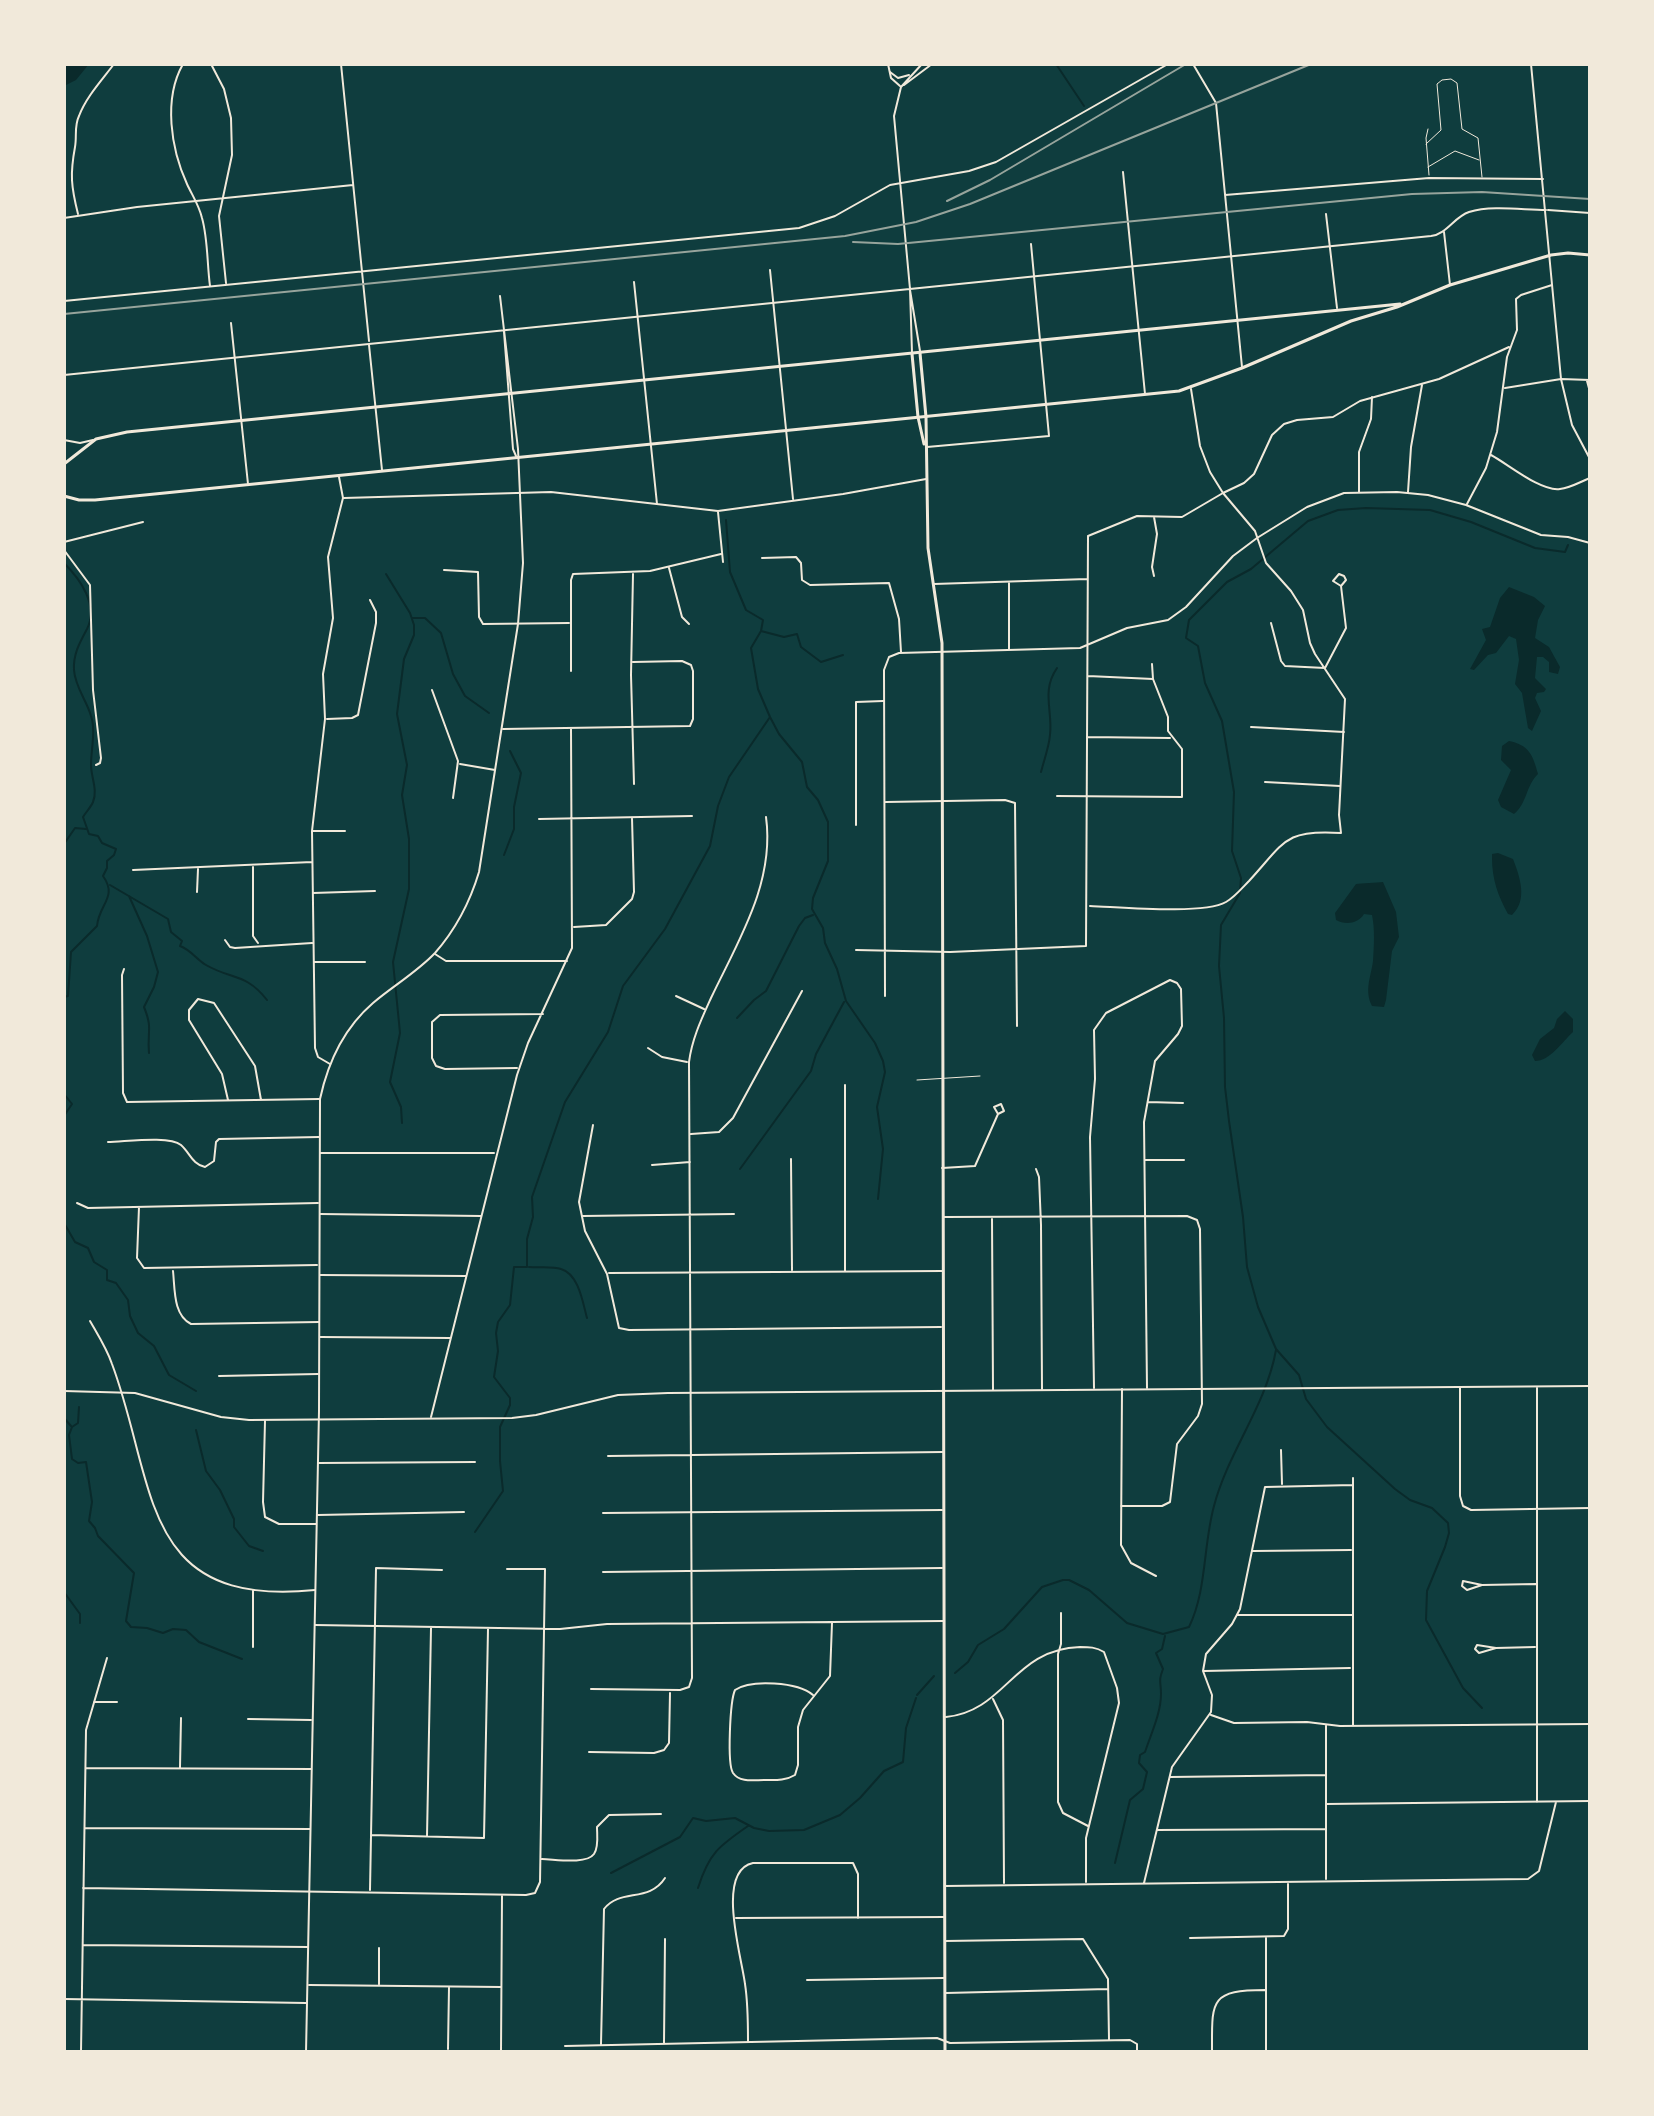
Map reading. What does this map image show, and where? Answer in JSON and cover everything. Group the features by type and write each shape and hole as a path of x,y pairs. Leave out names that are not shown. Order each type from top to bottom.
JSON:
{"main road":[{"path":"64,496 95,500 1179,391 1191,389 1351,321 1450,285 1551,255 1590,255"},
{"path":"64,464 96,439 127,432 1401,304"},
{"path":"920,353 926,417 928,548 940,617 942,652 945,2052"},
{"path":"912,354 918,417 925,447"}],"street":[{"path":"78,216 71,183 76,123 83,106 114,64"},
{"path":"183,64 172,98 173,132 180,165 203,220 210,286"},
{"path":"211,64 224,89 231,118 232,155 219,216 226,284"},
{"path":"341,64 383,471"},
{"path":"888,64 895,82 901,87"},
{"path":"920,353 893,130 894,106 901,87 922,64"},
{"path":"901,87 932,64"},
{"path":"64,301 787,230 835,216 873,193 899,183 969,171 996,162 1168,64"},
{"path":"1193,64 1215,101 1242,368"},
{"path":"1531,64 1561,379 1572,425 1590,459"},
{"path":"889,71 898,78 909,75"},
{"path":"1123,172 1145,394"},
{"path":"1225,195 1429,178 1543,179"},
{"path":"64,218 196,200 353,185"},
{"path":"64,375 1431,236 1444,231 1461,216 1475,211 1590,213"},
{"path":"1326,214 1337,312"},
{"path":"1444,231 1450,285"},
{"path":"925,447 1049,436 1031,244"},
{"path":"770,270 793,501"},
{"path":"634,282 657,505"},
{"path":"1466,505 1497,432 1509,347 1517,330 1516,299 1553,285"},
{"path":"910,289 912,354"},
{"path":"306,2052 318,1420 320,1099 330,1064 345,1035 364,1012 435,953 464,911 476,883 518,624 523,563 517,457 513,449 500,296"},
{"path":"231,323 248,484"},
{"path":"856,950 1016,950 1086,946 1088,536 1137,516 1182,517 1244,483 1251,477 1268,442 1281,426 1297,420 1333,417 1372,396 1446,377 1509,347"},
{"path":"1504,389 1561,379 1588,380 1590,392"},
{"path":"1408,492 1411,447 1422,384"},
{"path":"1087,906 1217,906 1238,893 1282,843 1292,836 1311,831 1341,833 1345,699 1310,643 1303,610 1282,578 1266,563 1257,538 1210,472 1200,446 1191,389"},
{"path":"1359,492 1359,452 1371,419 1372,396"},
{"path":"64,440 80,443 96,439"},
{"path":"1490,454 1552,489 1565,488 1590,478"},
{"path":"330,1064 318,1057 315,1048 312,831 325,719 323,674 333,618 333,588 328,557 343,498 339,476"},
{"path":"343,498 578,494 718,511 928,478"},
{"path":"885,996 884,701 885,664 889,657 901,653 1087,647 1127,628 1173,617 1233,556 1257,538 1323,499 1359,492 1408,492 1466,505 1541,535 1590,543"},
{"path":"718,511 723,562"},
{"path":"1154,516 1157,534 1152,564 1154,576"},
{"path":"64,542 143,522"},
{"path":"64,550 90,585 93,690 101,758 96,765"},
{"path":"571,671 573,574 633,573 721,554"},
{"path":"762,558 796,557 801,563 802,580 810,585 889,583 899,619 901,653"},
{"path":"669,567 682,617 689,624"},
{"path":"444,570 478,572 480,622 570,623"},
{"path":"633,573 634,784"},
{"path":"933,584 1087,579"},
{"path":"1009,582 1009,650"},
{"path":"1325,668 1346,628 1341,586"},
{"path":"325,719 358,715 376,617 370,600"},
{"path":"1271,623 1285,666 1325,668"},
{"path":"502,729 690,726 693,719 693,671 689,663 633,662"},
{"path":"1057,796 1182,797 1182,749 1171,737 1168,717 1153,679 1152,664"},
{"path":"1087,676 1153,679"},
{"path":"432,690 458,764 453,798"},
{"path":"856,825 856,702 884,701"},
{"path":"1251,727 1344,732"},
{"path":"430,1419 519,1069 572,948 571,729"},
{"path":"1087,737 1171,737"},
{"path":"458,764 495,770"},
{"path":"1265,782 1341,786"},
{"path":"884,802 1014,801 1017,810 1017,1026"},
{"path":"539,819 692,816"},
{"path":"591,1689 670,1691 689,1687 692,1678 689,1062 695,1035 764,878 769,841 766,817"},
{"path":"573,927 608,923 634,895 632,818"},
{"path":"312,831 345,831"},
{"path":"133,870 312,862"},
{"path":"253,866 253,936 259,945"},
{"path":"197,892 198,868"},
{"path":"312,893 375,891"},
{"path":"225,940 232,948 312,943"},
{"path":"435,953 446,961 568,961"},
{"path":"313,962 365,962"},
{"path":"124,969 123,1093 127,1102 320,1099"},
{"path":"1094,1389 1090,1126 1095,1079 1093,1036 1100,1019 1112,1009 1170,980 1177,983 1182,993 1182,1026 1157,1057 1146,1102 1147,1388"},
{"path":"689,1134 715,1133 729,1124 802,991"},
{"path":"676,996 706,1009"},
{"path":"228,1102 222,1074 189,1020 189,1010 196,1001 210,1000 223,1014 255,1066 261,1101"},
{"path":"519,1069 445,1069 436,1066 432,1058 431,1037 435,1018 440,1015 543,1014"},
{"path":"648,1048 662,1057 689,1062"},
{"path":"845,1085 845,1271"},
{"path":"1146,1102 1183,1103"},
{"path":"942,1168 975,1166 998,1114"},
{"path":"593,1125 580,1183 579,1202 588,1237 607,1274 619,1328 943,1327"},
{"path":"108,1142 173,1141 182,1146 196,1164 205,1167 214,1161 219,1139 319,1137"},
{"path":"319,1153 496,1153"},
{"path":"791,1159 792,1272"},
{"path":"1144,1160 1184,1160"},
{"path":"652,1165 659,1162 690,1162"},
{"path":"1036,1169 1039,1177 1042,1389"},
{"path":"77,1203 88,1208 319,1203"},
{"path":"139,1206 137,1258 141,1267 319,1265"},
{"path":"319,1214 481,1216"},
{"path":"581,1216 734,1214"},
{"path":"942,1217 1187,1216 1196,1219 1200,1229 1202,1404 1198,1416 1177,1444 1170,1501 1162,1506 1121,1506"},
{"path":"992,1217 993,1390"},
{"path":"173,1269 179,1312 187,1323 319,1322"},
{"path":"607,1274 942,1271"},
{"path":"319,1275 466,1276"},
{"path":"90,1321 112,1364 157,1516 185,1557 207,1577 227,1585 253,1589 315,1590"},
{"path":"319,1337 450,1338"},
{"path":"219,1376 318,1374"},
{"path":"64,1391 120,1392 162,1398 221,1417 318,1420 526,1416 618,1395 692,1393 1590,1386"},
{"path":"1537,1387 1537,1802"},
{"path":"1460,1388 1460,1496 1463,1506 1471,1510 1590,1508"},
{"path":"1122,1389 1121,1539 1124,1554 1139,1570 1156,1576"},
{"path":"265,1420 265,1517 279,1524 316,1524"},
{"path":"1281,1450 1282,1485"},
{"path":"608,1456 943,1452"},
{"path":"317,1463 475,1462"},
{"path":"1353,1478 1353,1726"},
{"path":"1144,1884 1169,1776 1176,1760 1210,1714 1213,1702 1203,1671 1209,1650 1237,1615 1266,1486 1353,1485"},
{"path":"603,1513 943,1510"},
{"path":"316,1515 464,1512"},
{"path":"1252,1551 1353,1550"},
{"path":"370,1891 376,1568 442,1570"},
{"path":"603,1572 943,1568"},
{"path":"83,1888 502,1894 537,1891 545,1569 507,1569"},
{"path":"1482,1585 1536,1584"},
{"path":"253,1589 253,1647"},
{"path":"1061,1613 1058,1802 1063,1813 1089,1826"},
{"path":"1237,1615 1353,1615"},
{"path":"314,1625 545,1629 607,1624 944,1621"},
{"path":"813,1695 793,1685 747,1684 735,1690 731,1703 733,1773 749,1780 787,1779 795,1775 799,1722 803,1710 830,1676 832,1622"},
{"path":"427,1836 431,1627"},
{"path":"370,1835 484,1838 488,1628"},
{"path":"944,1717 977,1707 992,1698 1026,1665 1059,1649 1089,1647 1102,1650 1119,1698 1084,1847 1086,1883"},
{"path":"1496,1648 1536,1647"},
{"path":"81,2052 86,1730 107,1658"},
{"path":"1203,1671 1352,1668"},
{"path":"589,1752 654,1753 666,1748 669,1743 670,1691"},
{"path":"992,1698 1003,1720 1004,1885"},
{"path":"93,1703 117,1702"},
{"path":"1210,1714 1234,1723 1307,1722 1353,1726 1590,1724"},
{"path":"180,1769 181,1718"},
{"path":"248,1719 312,1720"},
{"path":"1326,1724 1326,1880"},
{"path":"85,1768 312,1769"},
{"path":"1169,1776 1326,1775"},
{"path":"1326,1804 1590,1801"},
{"path":"944,1886 1522,1879 1535,1876 1540,1866 1556,1802"},
{"path":"540,1858 591,1857 596,1849 597,1827 612,1813 661,1814"},
{"path":"84,1828 310,1829"},
{"path":"1156,1830 1326,1829"},
{"path":"748,2041 746,1988 733,1889 745,1865 855,1864 858,1874 858,1918"},
{"path":"601,2046 604,1909 612,1901 655,1890 665,1878"},
{"path":"1190,1938 1281,1937 1287,1934 1288,1883"},
{"path":"501,2052 502,1894"},
{"path":"735,1918 945,1917"},
{"path":"1266,1937 1266,2052"},
{"path":"944,1941 1081,1938 1107,1976 1109,2040"},
{"path":"664,2044 665,1939"},
{"path":"81,1945 308,1947"},
{"path":"379,1948 379,1985"},
{"path":"807,1980 944,1978"},
{"path":"307,1985 501,1987"},
{"path":"448,2049 449,1986"},
{"path":"945,1993 1108,1989"},
{"path":"1212,2052 1212,2018 1219,2001 1232,1991 1266,1990"},
{"path":"64,1999 307,2003"},
{"path":"565,2046 937,2038 951,2043 1130,2040 1135,2042 1137,2052"}],"lane":[{"path":"1426,144 1441,130 1437,84 1451,79 1457,83 1462,129 1478,138 1482,178"},
{"path":"1428,129 1429,178"},
{"path":"1428,167 1455,151 1481,161"},
{"path":"917,1080 980,1076"}],"water":[{"path":"64,64 89,64 76,80 64,86"},
{"path":"1509,587 1534,597 1545,606 1538,620 1535,638 1549,647 1560,667 1558,674 1549,672 1549,662 1537,657 1535,678 1546,689 1537,693 1535,698 1541,711 1532,731 1528,728 1522,693 1515,684 1519,660 1516,639 1509,636 1496,653 1488,655 1474,670 1470,669 1486,640 1482,629 1490,627 1500,598"},
{"path":"1509,741 1529,752 1538,774 1514,814 1501,807 1498,800 1511,770 1501,760 1502,746"},
{"path":"1492,854 1513,859 1520,881 1520,902 1512,915 1504,907 1494,880"},
{"path":"1383,882 1396,912 1399,937 1392,951 1384,1007 1372,1006 1368,994 1374,949 1372,915 1364,914 1355,922 1343,923 1336,920 1335,913 1356,884"},
{"path":"1565,1011 1573,1019 1573,1032 1551,1054 1535,1061 1532,1055 1540,1039 1554,1028"}],"waterway":[{"path":"1056,64 1084,106"},
{"path":"1482,1708 1463,1688 1426,1620 1427,1591 1445,1547 1448,1523 1432,1508 1410,1500 1395,1489 1327,1427 1306,1399 1299,1375 1276,1349 1258,1307 1247,1267 1225,1087 1224,1018 1219,966 1221,925 1240,893 1241,878 1232,851 1234,792 1222,721 1205,683 1198,646 1186,638 1189,620 1227,582 1251,569 1308,521 1338,510 1430,510 1471,522 1535,548 1565,552 1568,545"},
{"path":"726,520 730,572 746,610 763,620 761,631 751,648 758,689 779,734 802,762 807,787 818,800 828,822 828,861 813,898 812,909 823,928 825,943 837,969 846,1001 875,1043 883,1061 885,1072 877,1107 883,1149 878,1199"},
{"path":"64,563 86,593 91,611 74,664 75,676 93,727 91,765 95,788 92,804 83,817 89,834 98,836 102,843 116,849 107,861 103,876 109,890 97,926 71,952 68,996 64,997"},
{"path":"386,574 414,625 414,635 404,659 397,714 407,765 402,795 409,839 409,889 393,962 400,1033 390,1082 401,1107 402,1123"},
{"path":"413,618 425,618 441,633 453,674 465,696 489,713"},
{"path":"761,631 784,637 797,634 801,647 821,662 843,655"},
{"path":"1041,772 1051,726 1050,685 1057,668"},
{"path":"475,1532 503,1491 500,1427 510,1398 494,1377 498,1322 510,1305 514,1267 527,1267 527,1239 533,1217 532,1197 565,1102 608,1032 623,986 665,929 710,846 718,806 729,777 770,717"},
{"path":"504,855 514,829 514,807 521,773 510,751"},
{"path":"64,844 75,828 86,829"},
{"path":"110,885 168,919 171,932 182,941 180,946 202,963 245,981 267,1000"},
{"path":"129,896 147,936 158,972 144,1007 149,1025 149,1053"},
{"path":"737,1018 766,991 799,926 805,918 813,915"},
{"path":"740,1169 811,1071 816,1054 844,1002"},
{"path":"64,1094 72,1104 64,1116 64,1149"},
{"path":"64,1223 75,1242 88,1248 94,1262 107,1270 107,1280 116,1283 128,1300 130,1316 138,1333 154,1346 169,1375 196,1391"},
{"path":"529,1267 567,1272 579,1290 587,1318"},
{"path":"955,1673 968,1662 978,1645 1004,1629 1042,1587 1063,1580 1089,1590 1127,1623 1163,1634 1189,1627 1199,1598 1220,1486 1256,1410 1276,1350"},
{"path":"79,1407 78,1423 69,1435 72,1459 78,1463 86,1462 92,1502 89,1521 98,1536 134,1573 126,1621 131,1627 163,1633 173,1629 186,1630 199,1642 242,1659"},
{"path":"64,1418 71,1426"},
{"path":"196,1430 206,1471 220,1490 234,1519 234,1527 249,1546 263,1551"},
{"path":"64,1592 80,1614 80,1623"},
{"path":"1115,1863 1130,1800 1143,1789 1147,1772 1139,1763 1140,1755 1145,1752 1159,1709 1163,1669 1156,1653 1162,1649 1165,1636"},
{"path":"917,1695 934,1676"},
{"path":"611,1873 680,1837 693,1818 706,1821 735,1818 754,1828 769,1831 804,1830 840,1815 884,1771 903,1762 906,1728 916,1698"},
{"path":"698,1888 706,1866 716,1851 748,1826"}],"railway":[{"path":"947,201 990,180 1186,64"},
{"path":"64,314 845,236 916,222 970,204 1311,64"},
{"path":"853,242 898,244 1412,194 1482,192 1590,199"}]}
